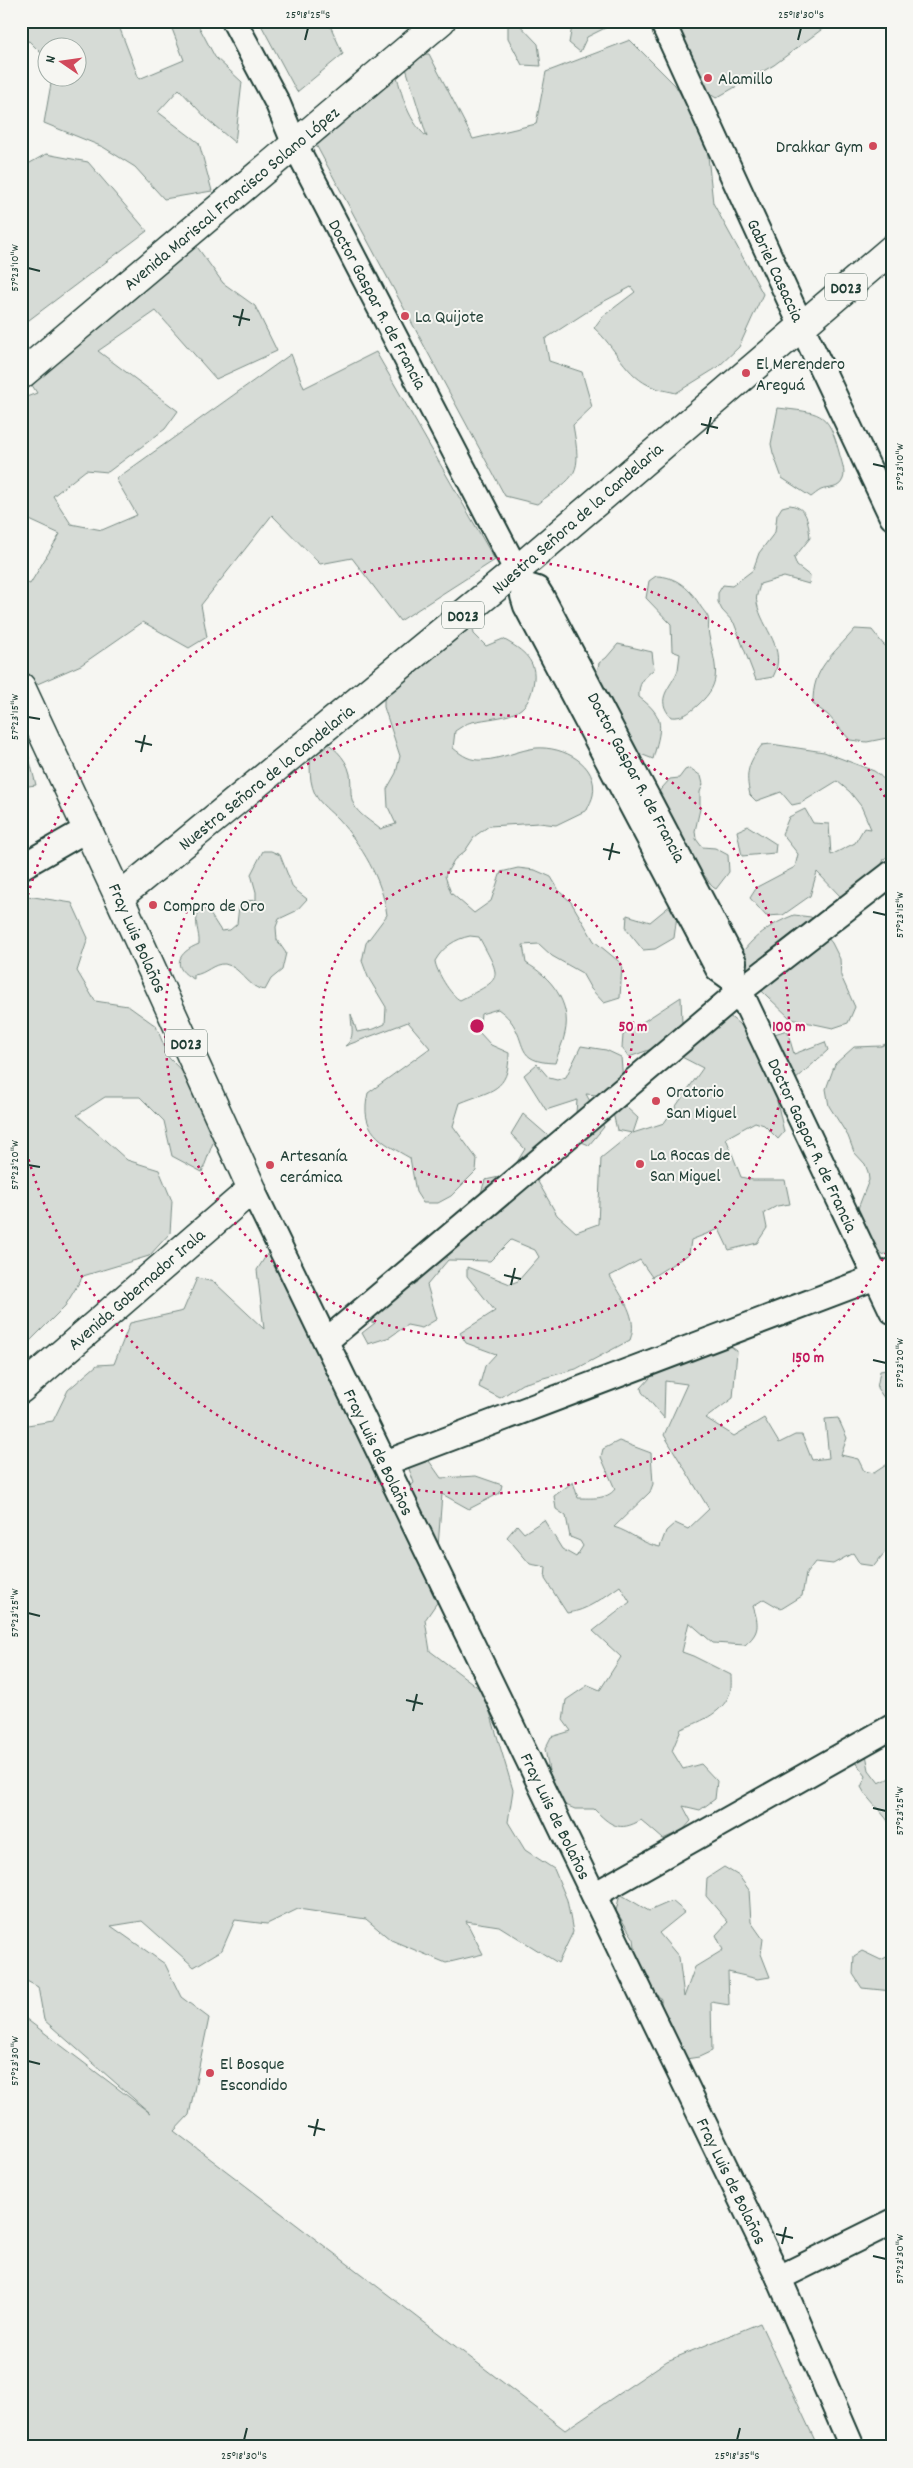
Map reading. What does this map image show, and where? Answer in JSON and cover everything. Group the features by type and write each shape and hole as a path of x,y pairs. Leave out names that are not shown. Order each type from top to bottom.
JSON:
{"main road":[{"name":"Avenida Mariscal Francisco Solano López","path":"21,375 441,21"},
{"name":"Nuestra Señora de la Candelaria","path":"119,898 521,578 801,325 892,249"},
{"name":"Fray Luis Bolaños","path":"21,687 88,828 252,1190"},
{"name":"Avenida Gobernador Irala","path":"21,1389 252,1190"}],"street":[{"name":"Doctor Gaspar R. de Francia","path":"234,21 278,104 295,144 521,578 526,606 718,970 736,985 884,1275 892,1311"},
{"name":"Gabriel Casaccia","path":"662,21 801,325 892,517"},
{"path":"21,867 88,828"},
{"path":"326,1341 736,985 892,873"},
{"name":"Fray Luis de Bolaños","path":"252,1190 779,2278 852,2447"},
{"path":"385,1463 884,1275"},
{"path":"594,1894 892,1727"},
{"path":"779,2278 892,2222"}],"shaded area":[{"path":"21,21 117,21 139,79 184,60 169,21 196,21 215,57 242,82 235,143 208,120 179,89 158,112 199,143 212,191 164,199 135,167 103,147 44,123 50,88 88,88 88,38 38,38 38,50 29,41 21,43"},
{"path":"259,21 282,21 285,24 328,21 343,54 297,92"},
{"path":"474,21 516,21 538,44 541,66 522,65 508,38 508,23"},
{"path":"573,21 639,21 638,24 611,25 587,37 580,52 569,43"},
{"path":"672,21 833,21 774,65 716,98 688,79"},
{"path":"630,40 675,85 706,137 713,203 763,294 739,347 718,367 676,393 653,387 635,376 594,328 602,317 635,292 631,287 599,304 545,339 549,361 582,372 592,407 573,425 577,455 574,472 561,486 537,504 505,496 314,141 393,62 401,93 409,112 427,137 402,55 429,54 473,139 536,124 546,72"},
{"path":"46,154 88,162 147,231 21,326 21,168"},
{"path":"190,237 223,283 255,306 277,351 216,379 156,311 98,351 178,411 165,429 108,472 86,470 53,496 71,524 102,530 137,515 116,479 291,354 304,388 376,352 495,560 400,621 352,558 320,564 272,515 201,605 207,637 189,648 143,622 81,665 35,685 21,663 21,580 30,584 60,534 21,516 21,399 37,393 25,374"},
{"path":"778,408 812,413 826,421 835,438 843,466 844,476 839,485 821,490 811,497 782,478 771,444"},
{"path":"790,505 804,512 808,521 810,538 794,558 797,566 810,576 809,584 784,577 760,584 757,603 778,657 773,677 756,680 734,623 722,610 718,602 718,593 723,585 732,586 753,570 759,553 775,532 777,515 782,507"},
{"path":"656,576 670,578 683,585 693,595 709,619 708,634 716,673 712,689 689,713 679,717 671,717 666,710 664,699 678,670 680,654 672,651 671,624 646,598 649,581"},
{"path":"471,618 474,634 486,646 503,639 525,654 534,672 532,692 527,702 514,713 463,726 455,731 453,748 475,760 497,758 536,748 557,750 577,759 585,766 593,784 592,799 587,810 556,825 539,823 489,826 475,836 465,851 454,860 445,876 451,893 474,913 491,901 501,872 518,868 535,870 551,877 560,892 571,902 594,941 622,964 620,998 604,1003 591,989 582,973 552,956 539,944 523,945 526,963 551,983 562,1001 566,1022 563,1040 555,1063 542,1062 527,1055 510,1020 498,1009 481,1014 479,1032 491,1045 509,1053 506,1075 502,1083 496,1088 460,1103 453,1126 477,1159 476,1171 451,1196 438,1203 423,1203 416,1192 410,1158 381,1140 374,1133 369,1126 366,1106 368,1093 430,1048 408,1022 345,1046 352,1036 351,1014 357,1032 374,1029 385,1024 386,1007 368,977 362,961 366,943 387,915 381,889 370,864 347,829 317,797 310,774 312,740 317,736 333,747 345,762 350,774 352,801 359,812 380,829 396,824 388,807 387,789 396,773 400,756 384,707 384,689","holes":["470,936 479,937 492,962 495,976 485,987 460,1000 452,994 444,983 435,961 446,948 459,939"]},
{"path":"855,629 872,630 883,644 892,651 892,737 867,742 850,740 828,715 813,704 816,681 820,671"},
{"path":"618,644 652,652 654,669 642,681 639,697 648,704 658,718 659,731 653,759 633,751 595,681 599,663"},
{"path":"771,744 824,752 874,771 887,783 892,797 892,830 886,830 892,831 892,853 884,859 873,889 841,897 817,872 810,896 783,915 766,916 750,898 757,887 795,867 798,854 782,834 789,817 805,809 813,823 829,824 831,855 855,843 864,828 871,829 861,806 850,792 837,781 801,803 792,805 781,792 756,801 750,795 749,768 762,745"},
{"path":"21,748 27,750 36,785 21,787"},
{"path":"690,768 701,776 703,784 700,792 700,809 695,831 696,839 702,847 715,848 728,855 729,872 716,889 698,871 655,796 670,779 679,778 685,770"},
{"path":"748,826 776,844 775,853 742,856 737,831"},
{"path":"263,851 271,851 280,855 293,888 307,899 296,911 279,919 276,927 277,940 286,953 282,970 271,979 265,990 254,986 236,969 225,964 217,965 194,975 194,979 186,975 179,965 180,960 186,951 199,944 197,915 199,911 207,909 221,931 230,930 237,924 239,906 246,901 256,900 256,892 251,874"},
{"path":"21,895 72,903 88,938 77,971 95,1001 128,1006 156,1026 169,1058 218,1108 214,1140 202,1172 172,1156 164,1121 140,1097 105,1097 77,1115 127,1160 159,1170 172,1201 170,1233 149,1256 83,1276 65,1306 21,1350"},
{"path":"672,904 678,908 674,938 655,949 643,950 626,929 627,915 650,922"},
{"path":"794,915 811,917 832,943 840,959 841,976 855,1007 848,1023 833,1028 791,1019 744,974 739,957 744,950 763,932"},
{"path":"681,997 682,1023 666,1044 629,1057 622,1048 623,1035"},
{"path":"727,1014 739,1024 765,1037 787,1030 794,1054 825,1042 828,1050 781,1093 777,1101 784,1132 778,1139 764,1125 755,1122 726,1138 741,1177 753,1180 785,1180 790,1204 777,1206 764,1213 767,1228 757,1243 729,1250 719,1229 691,1240 689,1254 652,1277 640,1260 610,1276 631,1315 632,1332 630,1340 576,1369 522,1384 500,1398 479,1387 485,1366 496,1354 466,1343 460,1333 495,1311 467,1276 467,1267 510,1284 518,1281 539,1257 535,1250 511,1240 490,1261 448,1260 427,1285 437,1319 422,1328 407,1325 390,1337 368,1344 362,1333 375,1323 365,1320 418,1282 412,1265 435,1250 447,1220 473,1218 485,1180 509,1175 525,1149 511,1134 523,1114 553,1140 537,1180 557,1215 576,1232 598,1224 601,1158 632,1133 617,1130 609,1096 586,1094 604,1127 589,1145 574,1139 577,1100 546,1110 524,1075 537,1064 549,1078 557,1080 566,1077 581,1046 606,1050 621,1057 623,1081 613,1095 638,1118 633,1133 664,1123 703,1068 676,1054"},
{"path":"892,1041 892,1252 871,1258 857,1211 869,1180 868,1172 865,1164 854,1152 848,1136 829,1106 826,1089 835,1064 854,1047 881,1046"},
{"path":"271,1248 315,1320 349,1355 353,1396 401,1493 414,1483 403,1452 413,1438 441,1478 476,1476 502,1485 500,1493 469,1509 442,1494 437,1560 445,1591 425,1620 430,1651 484,1692 513,1790 508,1822 525,1850 554,1869 567,1900 573,1932 558,1963 499,1926 466,1921 483,1954 446,1963 391,1940 366,1919 298,1909 267,1924 235,1920 222,1950 194,1967 142,1921 111,1926 165,1964 181,1997 209,2018 189,2115 174,2131 565,2430 667,2361 760,2323 818,2447 21,2447 21,2015 150,2113 44,2020 38,1987 21,1978 21,1426 53,1421 68,1390 97,1365 114,1364 130,1323 183,1311 197,1278 214,1282 264,1329 257,1270"},
{"path":"709,1330 737,1351 733,1398 706,1418 734,1436 764,1418 779,1443 795,1435 802,1435 812,1460 829,1458 825,1419 838,1418 847,1438 841,1455 858,1459 864,1471 874,1473 892,1461 892,1543 874,1566 860,1564 853,1553 833,1564 815,1562 806,1574 802,1596 781,1609 764,1599 753,1606 757,1628 745,1645 713,1643 689,1622 682,1652 731,1675 731,1688 726,1702 715,1713 681,1729 672,1751 683,1769 701,1764 717,1781 715,1799 700,1810 683,1806 691,1821 683,1830 663,1839 641,1820 627,1826 615,1825 594,1809 575,1809 561,1803 550,1776 545,1749 551,1737 571,1731 563,1720 566,1700 588,1685 600,1690 621,1657 593,1631 630,1602 620,1586 588,1606 567,1613 545,1579 546,1567 530,1564 507,1537 517,1525 524,1533 544,1520 562,1549 576,1557 583,1546 580,1541 570,1537 566,1516 556,1509 554,1496 573,1482 578,1498 598,1498 612,1493 615,1489 601,1457 603,1449 619,1441 651,1453 653,1484 650,1492 614,1527 660,1547 666,1531 675,1523 688,1529 709,1509 664,1435 687,1384 665,1381 664,1418 642,1392 641,1388 678,1347"},
{"path":"892,1369 892,1409 877,1388 880,1371"},
{"path":"865,1749 869,1770 879,1783 892,1777 892,1828 861,1787 866,1776 859,1767 853,1752"},
{"path":"724,1867 739,1876 749,1890 751,1922 763,1939 761,1954 770,1977 758,1979 728,1972 729,2005 711,2002 712,2051 699,2057 686,2059 662,2033 661,1999 638,1972 634,1939 616,1911 620,1894 649,1911 672,1901 685,1912 659,1933 679,1957 684,1997 695,1967 723,1950 716,1935 728,1922 706,1896 707,1878"},
{"path":"862,1951 881,1960 892,1954 892,1991 862,1988 853,1974 854,1956"}],"place":[{"name":"Alamillo","path":"708,78"},
{"name":"Drakkar Gym","path":"873,146"},
{"name":"La Quijote","path":"405,316"},
{"name":"El Merendero Areguá","path":"746,373"},
{"name":"Compro de Oro","path":"153,905"},
{"name":"Oratorio San Miguel","path":"656,1101"},
{"name":"La Rocas de San Miguel","path":"640,1164"},
{"name":"Artesanía cerámica","path":"270,1165"},
{"name":"El Bosque Escondido","path":"210,2073"}]}
